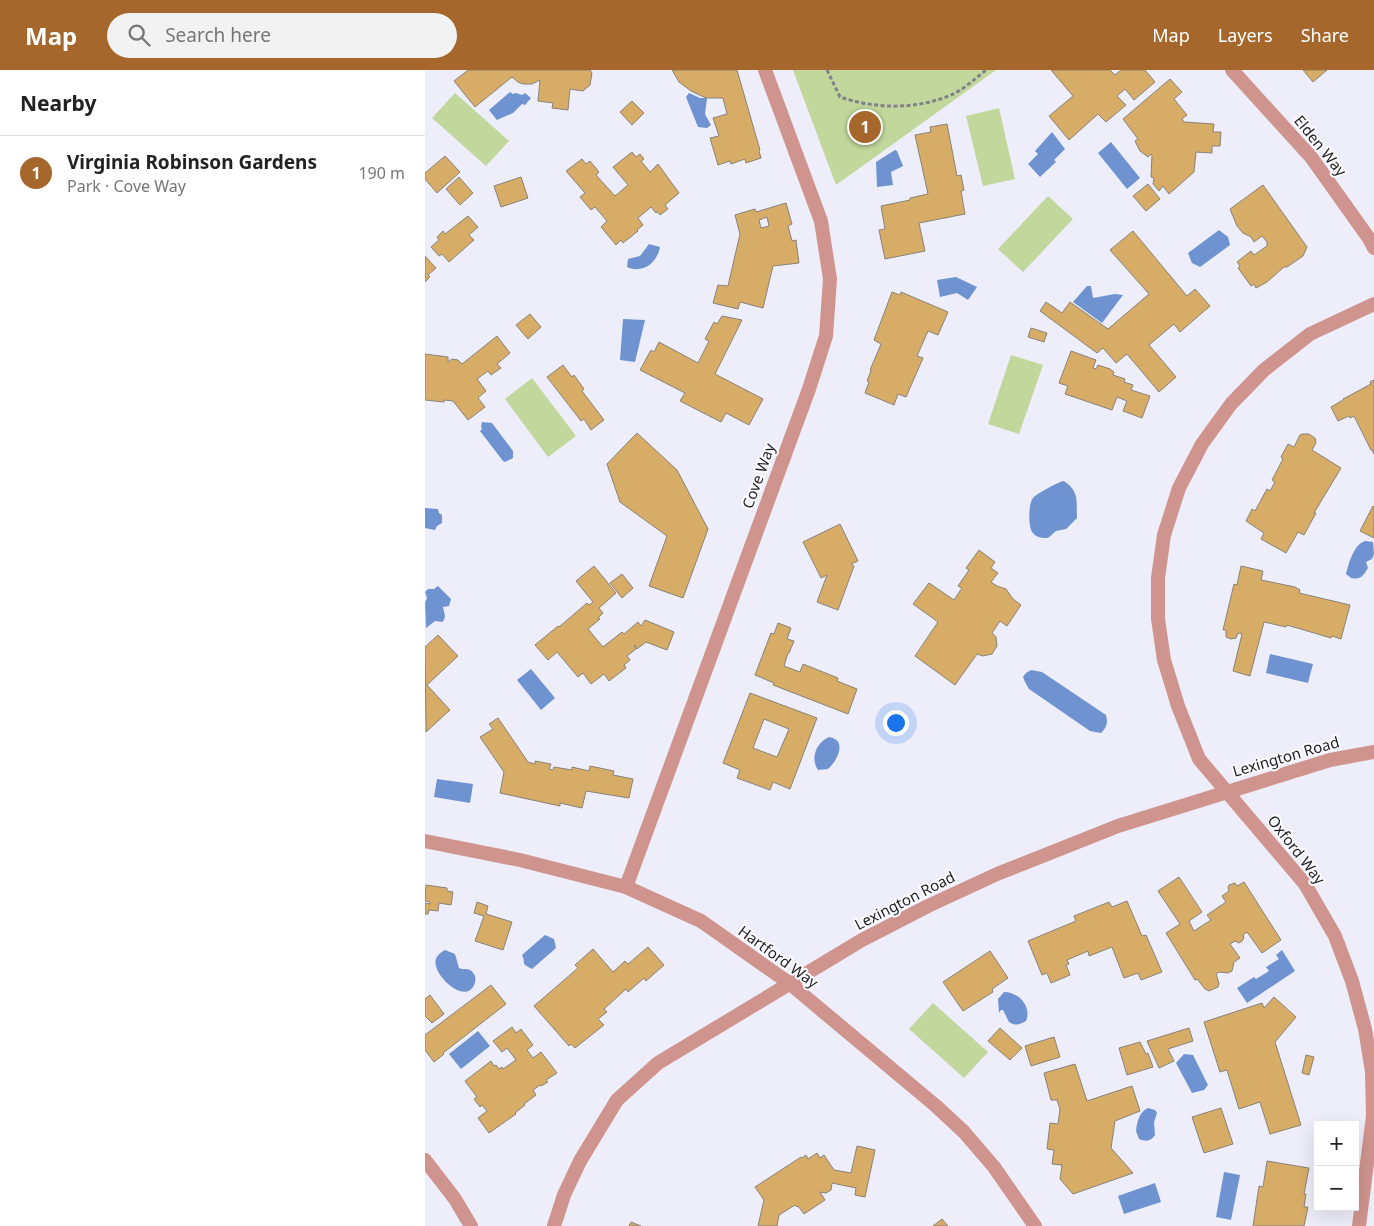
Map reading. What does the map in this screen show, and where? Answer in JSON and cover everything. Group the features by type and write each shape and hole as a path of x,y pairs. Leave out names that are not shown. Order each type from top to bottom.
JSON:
{"street":[{"name":"Cove Way","path":"626,887 809,389 826,336 830,279 821,221 765,70"},
{"name":"Elden Way","path":"1232,70 1311,157 1374,248"},
{"name":"Oxford Way","path":"1365,1218 1373,1116 1372,1072 1365,1029 1352,982 1335,936 1305,884 1199,759 1178,706 1164,660 1158,620 1158,578 1164,535 1179,488 1203,444 1231,404 1264,370 1310,334 1374,304"},
{"name":"Lexington Road","path":"554,1226 579,1161 617,1100 658,1063 789,983 928,906 997,874 1118,826 1330,760 1374,752"},
{"name":"Hartford Way","path":"425,841 520,860 626,887 701,921 789,983 937,1106 964,1132 995,1167 1035,1226"},
{"path":"425,1160 455,1199 471,1226"}],"path":[{"path":"827,70 840,97 858,103 886,107 913,105 952,94 987,70"}],"green space":[{"path":"793,70 996,70 836,185"},
{"path":"455,93 509,141 486,166 432,118"},
{"path":"999,108 1015,179 983,186 966,116"},
{"path":"1048,196 1073,219 1023,272 998,249"},
{"path":"1011,355 1043,365 1019,434 988,424"},
{"path":"532,378 576,436 548,457 505,399"},
{"path":"933,1003 988,1052 964,1078 909,1029"}],"water":[{"path":"510,92 522,95 525,93 531,98 525,105 522,104 513,113 497,120 489,110"},
{"path":"689,93 700,98 707,98 705,114 711,125 707,128 698,127 686,97"},
{"path":"1052,132 1065,149 1054,160 1056,162 1040,177 1028,164 1038,154 1035,151"},
{"path":"1111,142 1140,178 1127,189 1098,153"},
{"path":"895,150 903,166 891,172 893,185 877,187 876,162"},
{"path":"1219,230 1228,237 1230,245 1200,267 1192,263 1188,253"},
{"path":"649,244 660,247 656,258 644,268 633,269 627,267 628,259 640,256"},
{"path":"956,277 977,287 968,300 957,293 940,297 937,280"},
{"path":"1087,286 1091,286 1093,298 1115,294 1123,295 1102,323 1073,302"},
{"path":"623,319 645,320 635,362 620,360"},
{"path":"482,422 492,423 513,451 513,458 505,462 503,461 480,431 482,429"},
{"path":"1064,481 1075,493 1077,518 1066,529 1056,531 1048,538 1036,536 1031,530 1029,521 1031,501 1043,491"},
{"path":"425,508 438,509 442,515 442,523 435,530 425,528"},
{"path":"1366,541 1373,542 1374,554 1372,559 1366,562 1368,568 1361,577 1351,578 1346,574 1350,559 1358,545"},
{"path":"438,586 451,599 449,606 443,607 445,616 442,622 435,621 426,628 425,603 427,598 425,592"},
{"path":"1270,654 1313,664 1308,683 1266,673"},
{"path":"531,669 555,698 541,710 517,680"},
{"path":"1031,670 1042,672 1106,715 1107,725 1103,731 1101,733 1090,731 1029,689 1023,677"},
{"path":"829,737 838,742 839,751 835,761 828,769 818,770 815,761 816,751 821,743"},
{"path":"437,779 473,784 470,803 434,797"},
{"path":"545,935 554,939 556,948 532,969 524,964 522,955"},
{"path":"445,950 455,954 459,968 469,969 475,975 474,985 469,991 463,992 452,987 438,971 436,958"},
{"path":"1282,950 1295,971 1247,1003 1237,988 1254,977 1256,979 1269,971 1266,967 1279,959 1276,955"},
{"path":"1004,992 1015,995 1023,1001 1027,1011 1026,1021 1014,1024 1009,1022 1003,1010 999,1013 998,999"},
{"path":"478,1031 490,1046 461,1069 449,1054"},
{"path":"1184,1054 1193,1055 1208,1085 1204,1090 1192,1093 1176,1063"},
{"path":"1148,1108 1155,1110 1157,1113 1154,1122 1155,1135 1150,1140 1139,1139 1136,1131 1138,1121"},
{"path":"1224,1172 1240,1175 1231,1220 1216,1217"},
{"path":"1155,1183 1161,1202 1124,1214 1118,1196"}],"building":[{"path":"468,70 590,70 592,73 590,85 583,91 570,89 568,110 552,108 553,103 538,101 540,80 532,84 523,84 512,77 475,107 454,81"},
{"path":"672,70 737,70 761,158 746,163 745,159 731,164 730,161 718,165 710,138 719,136 713,118 727,114 723,98 706,98 691,91 679,82"},
{"path":"1051,70 1110,70 1115,75 1121,70 1145,70 1155,82 1134,100 1125,89 1117,96 1126,105 1106,122 1098,114 1069,140 1049,116 1073,96"},
{"path":"1303,70 1327,70 1313,82"},
{"path":"1170,79 1182,92 1174,99 1187,115 1182,119 1184,122 1214,124 1213,132 1221,132 1220,146 1212,146 1212,153 1196,152 1194,172 1169,194 1163,186 1159,191 1153,184 1154,178 1151,177 1152,155 1148,157 1140,151 1135,141 1138,139 1123,119"},
{"path":"632,101 644,113 632,125 620,112"},
{"path":"947,124 957,176 961,175 964,190 961,191 965,214 919,223 925,251 885,259 879,230 885,229 881,206 928,194 915,135 931,132 930,127"},
{"path":"632,152 636,157 640,154 644,159 641,161 650,172 658,164 679,193 665,205 668,209 660,215 651,207 638,218 643,225 638,231 623,243 621,240 616,245 601,227 607,221 595,207 591,210 580,197 585,193 566,171 582,159 586,164 590,161 599,172 596,175 615,196 628,185 613,167"},
{"path":"445,156 460,172 437,193 425,179 425,173"},
{"path":"459,177 473,193 460,205 446,189"},
{"path":"521,177 528,198 501,207 494,186"},
{"path":"1148,184 1160,199 1146,211 1133,196"},
{"path":"1263,185 1307,247 1303,256 1287,267 1284,267 1267,282 1256,288 1254,284 1251,286 1238,268 1240,266 1237,262 1251,251 1254,255 1267,246 1267,242 1262,236 1254,242 1251,237 1243,233 1237,226 1230,209"},
{"path":"786,203 792,224 788,226 792,241 796,240 799,263 773,266 763,308 740,302 738,309 713,303 718,285 728,286 740,234 735,215 755,209 756,212","holes":["767,217 769,226 761,228 759,220"]},
{"path":"468,216 478,227 469,235 474,240 449,262 442,254 439,256 431,247 439,240 437,237 443,231 445,234"},
{"path":"1133,231 1187,296 1195,289 1210,306 1180,332 1174,324 1149,345 1176,377 1159,392 1127,354 1116,363 1103,348 1097,353 1040,311 1046,302 1062,313 1070,302 1108,329 1149,294 1110,250"},
{"path":"425,256 436,268 428,275 430,277 425,282"},
{"path":"892,292 900,295 901,292 948,312 938,335 928,331 917,356 923,358 906,397 898,394 894,405 865,393 869,382 867,381 870,370 881,344 874,340"},
{"path":"530,314 541,327 528,339 516,325"},
{"path":"722,316 742,320 715,374 763,399 749,425 726,413 721,422 680,401 685,393 640,370 651,350 654,352 659,342 698,363 709,341 705,339 714,322 717,324"},
{"path":"1031,328 1047,333 1044,342 1028,337"},
{"path":"497,336 510,353 497,364 501,368 491,375 488,371 477,379 486,391 478,398 485,407 468,420 453,401 425,400 425,354 448,357 448,362 452,359 458,360 462,364"},
{"path":"1071,351 1096,360 1093,368 1096,369 1098,365 1110,369 1114,372 1113,375 1125,379 1124,382 1133,385 1131,390 1150,396 1142,418 1123,411 1127,401 1117,397 1112,410 1065,394 1068,386 1059,383"},
{"path":"563,365 572,377 574,375 584,389 582,391 604,420 591,430 584,419 581,421 547,377"},
{"path":"1374,380 1374,454 1354,416 1338,421 1331,407 1371,384 1370,382"},
{"path":"637,433 677,470 708,529 683,598 649,586 667,536 620,502 607,464"},
{"path":"1309,434 1315,438 1316,443 1312,450 1341,468 1314,513 1316,513 1304,535 1298,532 1286,553 1261,539 1264,533 1246,521 1252,509 1255,511 1267,489 1270,491 1275,482 1272,480 1283,459 1281,457 1288,444 1294,447 1300,435"},
{"path":"1374,507 1374,538 1360,531"},
{"path":"840,524 858,561 851,564 854,566 838,610 817,602 827,575 821,578 803,542"},
{"path":"979,550 995,562 991,568 998,573 991,582 1006,589 1013,599 1021,605 1007,626 1000,621 992,633 996,637 997,646 992,654 983,656 977,654 955,685 915,656 938,622 913,604 929,583 954,600 962,588 958,586 969,570 966,568"},
{"path":"594,566 616,593 599,608 603,613 598,618 600,619 588,629 603,647 622,632 624,634 638,622 641,626 645,620 674,632 667,650 646,642 637,649 635,645 636,649 627,656 630,660 624,665 626,668 609,681 604,674 591,684 583,673 578,677 557,652 548,660 535,645 587,603 589,605 593,602 576,581"},
{"path":"1241,566 1263,571 1261,580 1295,587 1300,590 1299,593 1350,605 1341,639 1332,636 1331,638 1287,625 1286,627 1264,622 1250,676 1233,671 1242,634 1238,633 1236,638 1231,639 1226,637 1226,630 1223,630 1234,584 1237,585"},
{"path":"622,574 633,588 622,598 610,583"},
{"path":"778,623 791,628 787,639 794,641 784,666 800,672 803,664 838,678 837,681 857,689 848,714 773,685 774,683 755,675 771,633 774,634"},
{"path":"438,635 458,656 427,685 450,710 426,732 425,647"},
{"path":"750,693 817,718 790,789 773,782 770,790 737,778 740,770 723,763","holes":["764,719 789,729 777,757 753,748"]},
{"path":"498,718 528,762 535,764 535,761 551,764 549,769 553,770 554,767 572,770 572,767 589,771 590,766 614,771 613,775 633,779 629,798 586,791 582,808 560,803 560,806 500,793 504,772 480,737 493,729 489,724"},
{"path":"1179,877 1202,912 1189,921 1194,931 1211,920 1207,915 1226,902 1222,896 1229,891 1229,885 1235,883 1237,886 1244,882 1281,940 1262,953 1247,932 1243,935 1242,941 1239,943 1235,941 1230,944 1240,958 1234,962 1232,971 1216,974 1219,983 1218,987 1209,991 1205,989 1197,979 1195,980 1166,933 1180,924 1158,891"},
{"path":"426,885 447,888 447,891 453,892 451,905 439,903 438,911 429,910 428,914 425,914 425,903 430,904 430,902 425,901"},
{"path":"1127,901 1142,936 1146,935 1162,972 1141,980 1138,973 1124,978 1112,947 1089,956 1088,951 1067,960 1069,964 1066,965 1070,975 1051,983 1047,973 1042,975 1028,941 1076,921 1074,916 1109,902 1112,907"},
{"path":"477,902 488,906 486,914 512,922 503,950 475,941 484,916 474,913"},
{"path":"648,947 664,965 646,981 644,978 628,992 626,989 604,1009 607,1012 598,1019 604,1025 575,1048 571,1044 569,1046 534,1006 578,968 575,965 593,949 613,972 625,961 628,964"},
{"path":"990,951 1008,978 992,989 993,992 963,1011 943,982"},
{"path":"491,985 506,1004 434,1062 425,1050 425,1035"},
{"path":"430,995 444,1014 432,1023 425,1016 425,999"},
{"path":"1274,997 1296,1017 1275,1042 1301,1125 1270,1134 1260,1102 1239,1109 1227,1070 1220,1072 1204,1022 1262,1003 1264,1008"},
{"path":"512,1027 516,1033 521,1029 533,1045 527,1050 533,1058 541,1052 557,1073 546,1080 548,1082 533,1090 536,1095 524,1104 516,1114 489,1133 478,1118 487,1111 482,1105 480,1107 474,1099 477,1097 465,1081 491,1061 494,1066 496,1065 499,1069 502,1067 503,1069 516,1060 507,1048 502,1052 493,1041"},
{"path":"1000,1028 1022,1048 1010,1060 988,1041"},
{"path":"1189,1028 1193,1041 1168,1049 1174,1061 1159,1068 1147,1041"},
{"path":"1054,1037 1060,1057 1031,1066 1025,1046"},
{"path":"1140,1042 1146,1054 1148,1053 1153,1067 1127,1075 1119,1048"},
{"path":"1306,1055 1314,1057 1309,1075 1302,1073"},
{"path":"1075,1064 1087,1101 1132,1086 1140,1111 1115,1121 1111,1148 1133,1173 1073,1194 1060,1179 1062,1165 1052,1164 1054,1150 1047,1149 1050,1123 1058,1124 1060,1109 1057,1100 1051,1100 1044,1073"},
{"path":"1221,1108 1233,1144 1204,1153 1192,1117"},
{"path":"857,1146 875,1150 865,1197 855,1195 856,1188 832,1183 831,1190 826,1193 820,1192 825,1200 804,1214 795,1205 779,1215 777,1226 758,1226 764,1200 755,1187 801,1157 806,1155 808,1159 817,1153 820,1158 824,1155 834,1170 851,1173"},
{"path":"1267,1161 1309,1168 1304,1194 1306,1194 1304,1207 1308,1207 1304,1226 1253,1226 1259,1186 1263,1187"},
{"path":"942,1219 948,1226 933,1226"},
{"path":"631,1222 641,1226 629,1226"}],"place":[{"name":"Virginia Robinson Gardens","path":"865,127"}]}
